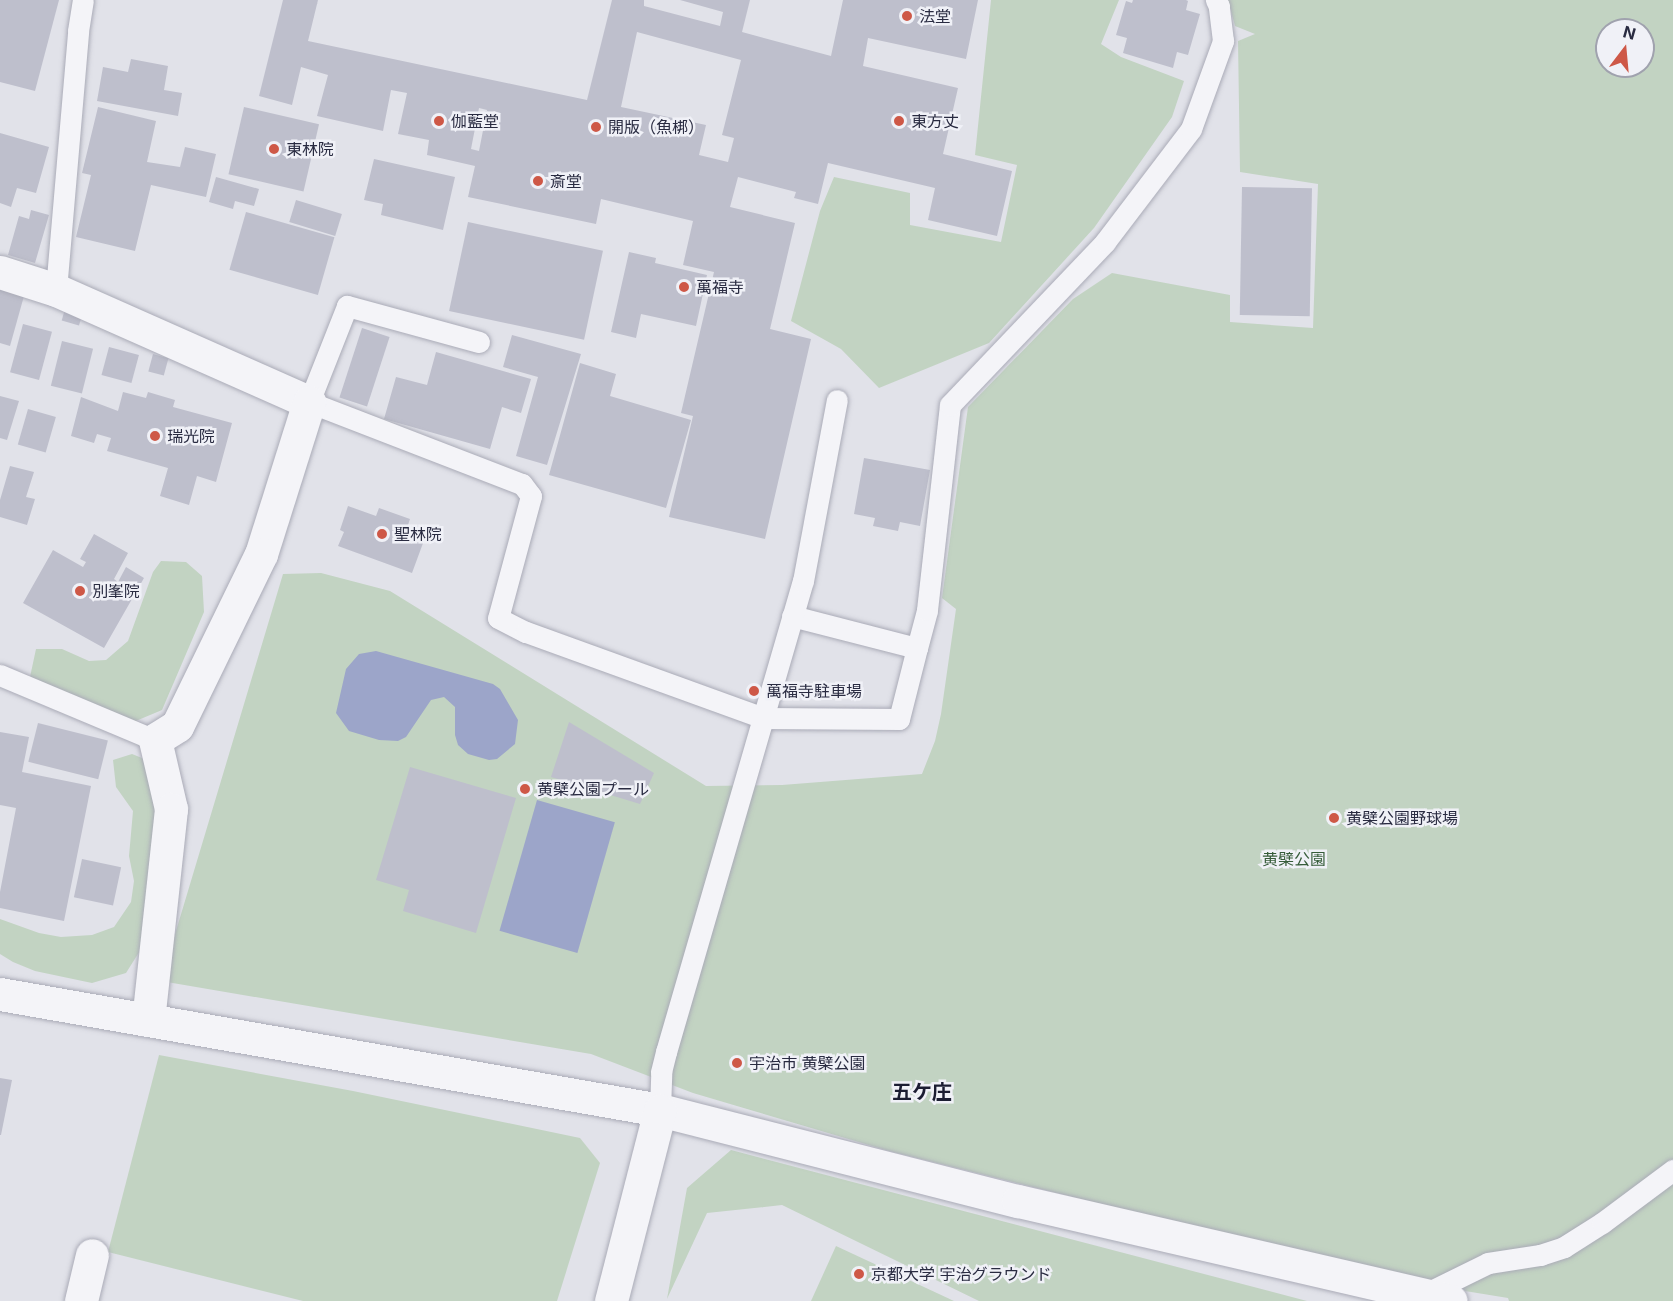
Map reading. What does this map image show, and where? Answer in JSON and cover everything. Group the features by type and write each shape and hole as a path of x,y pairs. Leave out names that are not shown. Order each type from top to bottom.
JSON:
{"street":[{"path":"0,272 56,290 309,402 261,554 177,726 155,740 171,809 148,1020"},
{"path":"0,994 660,1110 1018,1201 1437,1298"},
{"path":"611,1301 660,1110"},
{"path":"81,1301 92,1255"}],"lane":[{"path":"56,290 83,0"},
{"path":"479,342 347,306 309,402 507,476 522,484 531,496 498,618 526,632 763,718 899,719 927,610 950,405 1106,242 1191,129 1223,41 1219,6 1216,0"},
{"path":"660,1110 661,1072 666,1052 803,581 837,400"},
{"path":"792,616 917,648"},
{"path":"0,675 155,740"},
{"path":"1437,1298 1488,1263 1540,1255 1564,1247 1602,1223 1673,1170"}],"green space":[{"path":"991,0 1119,0 1101,44 1121,57 1184,81 1172,117 1094,228 989,343 879,388 841,349 791,321 820,211 834,177 910,193 910,225 1001,242 1017,165 975,155"},
{"name":"黄檗公園","path":"1228,0 1673,0 1673,1301 1509,1301 1508,1298 1416,1283 889,1151 693,1093 591,1054 161,981 283,574 321,573 390,591 706,786 782,785 922,774 935,741 941,714 956,609 942,598 968,407 1073,299 1112,273 1230,295 1230,322 1313,328 1318,184 1240,172 1238,41 1255,34 1235,26"},
{"path":"161,561 186,562 202,576 204,612 162,710 131,723 30,677 36,649 62,649 89,661 106,660 128,641 153,572"},
{"path":"132,754 152,762 159,789 148,938 126,973 92,983 35,971 13,962 0,954 0,919 39,933 61,937 92,935 114,927 131,902 134,881 129,856 133,811 116,787 113,760"},
{"path":"159,1055 353,1091 580,1138 600,1163 557,1301 303,1301 108,1252"},
{"path":"731,1150 1307,1301 979,1301 782,1205 707,1213 667,1299 687,1188"},
{"name":"京都大学 宇治グラウンド","path":"836,1246 954,1301 811,1301"}],"water":[{"path":"376,651 493,684 500,689 518,720 515,744 497,759 489,760 468,754 458,745 455,735 455,707 444,697 431,700 406,737 398,741 379,740 349,731 336,713 346,669 359,654"},
{"path":"537,800 615,822 577,953 500,931"}],"building":[{"path":"0,0 59,0 35,91 0,82"},
{"path":"283,0 318,0 308,41 587,100 612,0 644,0 644,6 720,26 723,12 680,0 750,0 742,32 831,56 843,0 978,0 966,59 868,38 863,66 958,88 943,154 1012,171 997,236 928,220 935,188 828,163 818,204 794,198 796,192 738,177 730,207 795,223 770,329 811,339 765,539 669,517 693,416 681,413 714,272 683,265 693,221 601,199 596,224 468,197 475,166 427,155 429,140 398,134 407,93 391,90 383,131 317,116 328,75 301,67 292,105 259,96","holes":["637,32 741,60 722,135 734,138 728,162 699,155 706,125 621,107","479,108 487,110 479,151 471,149"]},
{"path":"1133,0 1186,0 1188,1 1186,10 1200,14 1188,55 1177,52 1173,68 1123,53 1127,38 1116,35 1126,1 1132,3"},
{"path":"131,59 168,66 164,90 182,93 178,116 97,101 103,67 128,72"},
{"path":"98,107 156,121 147,162 180,167 185,147 216,154 206,197 151,185 135,251 76,237 91,175 82,173"},
{"name":"東林院","path":"244,107 319,124 304,192 228,174"},
{"path":"0,133 49,147 36,193 17,188 11,207 0,203"},
{"path":"374,159 455,177 443,230 381,215 383,204 364,200"},
{"path":"216,177 259,189 254,206 235,201 233,209 209,202"},
{"path":"1242,187 1312,188 1310,316 1240,315"},
{"path":"296,200 342,214 335,236 289,222"},
{"path":"31,210 49,215 35,263 8,255 19,216 29,219"},
{"path":"246,212 334,237 318,295 229,270"},
{"path":"468,222 603,251 584,340 449,311"},
{"path":"629,252 656,258 655,263 707,275 696,326 641,314 636,338 611,332"},
{"path":"0,289 24,296 10,346 0,343"},
{"path":"65,309 82,314 79,325 62,321"},
{"path":"23,324 52,332 39,380 10,372"},
{"path":"362,328 390,337 367,406 339,397"},
{"path":"512,335 581,354 547,465 516,456 538,377 503,367"},
{"path":"62,341 93,349 82,393 51,386"},
{"path":"109,347 139,355 131,383 101,375"},
{"path":"436,352 531,379 521,413 502,407 490,449 384,419 396,377 427,385"},
{"path":"153,354 168,358 164,376 148,371"},
{"path":"580,363 616,374 610,396 691,420 666,508 549,475"},
{"path":"123,392 146,398 148,392 175,400 173,407 232,423 216,482 197,476 189,505 160,496 168,468 107,451 111,438 97,434 94,443 71,436 81,397 118,411"},
{"path":"0,396 19,401 7,440 0,438"},
{"path":"28,409 56,417 46,453 18,445"},
{"path":"864,458 930,470 920,526 900,522 898,531 873,526 875,518 854,514"},
{"path":"10,466 34,472 26,497 35,499 27,525 0,517 0,500"},
{"path":"348,506 376,516 379,508 410,519 407,528 426,535 412,573 338,546 344,532 340,530"},
{"path":"94,534 128,553 114,579 118,582 126,567 144,578 104,648 23,603 53,550 83,567 86,562 80,559"},
{"path":"569,722 654,773 640,804 551,777"},
{"path":"38,723 108,740 98,779 28,762"},
{"path":"0,732 29,737 22,772 91,786 64,921 0,908 0,892 16,808 0,805"},
{"path":"410,767 516,798 476,933 403,911 409,890 376,880"},
{"path":"82,859 121,867 113,905 74,897"},
{"path":"0,1078 12,1080 1,1135 0,1135"}],"place":[{"name":"法堂","path":"907,16"},
{"name":"伽藍堂","path":"439,121"},
{"name":"東方丈","path":"899,121"},
{"name":"開版（魚梆）","path":"596,127"},
{"name":"東林院","path":"274,149"},
{"name":"斎堂","path":"538,181"},
{"name":"萬福寺","path":"684,287"},
{"name":"瑞光院","path":"155,436"},
{"name":"聖林院","path":"382,534"},
{"name":"別峯院","path":"80,591"},
{"name":"萬福寺駐車場","path":"754,691"},
{"name":"黄檗公園プール","path":"525,789"},
{"name":"黄檗公園野球場","path":"1334,818"},
{"name":"宇治市 黄檗公園","path":"737,1063"},
{"name":"京都大学 宇治グラウンド","path":"859,1274"}],"district":[{"name":"五ケ庄","path":"922,1092"}]}
